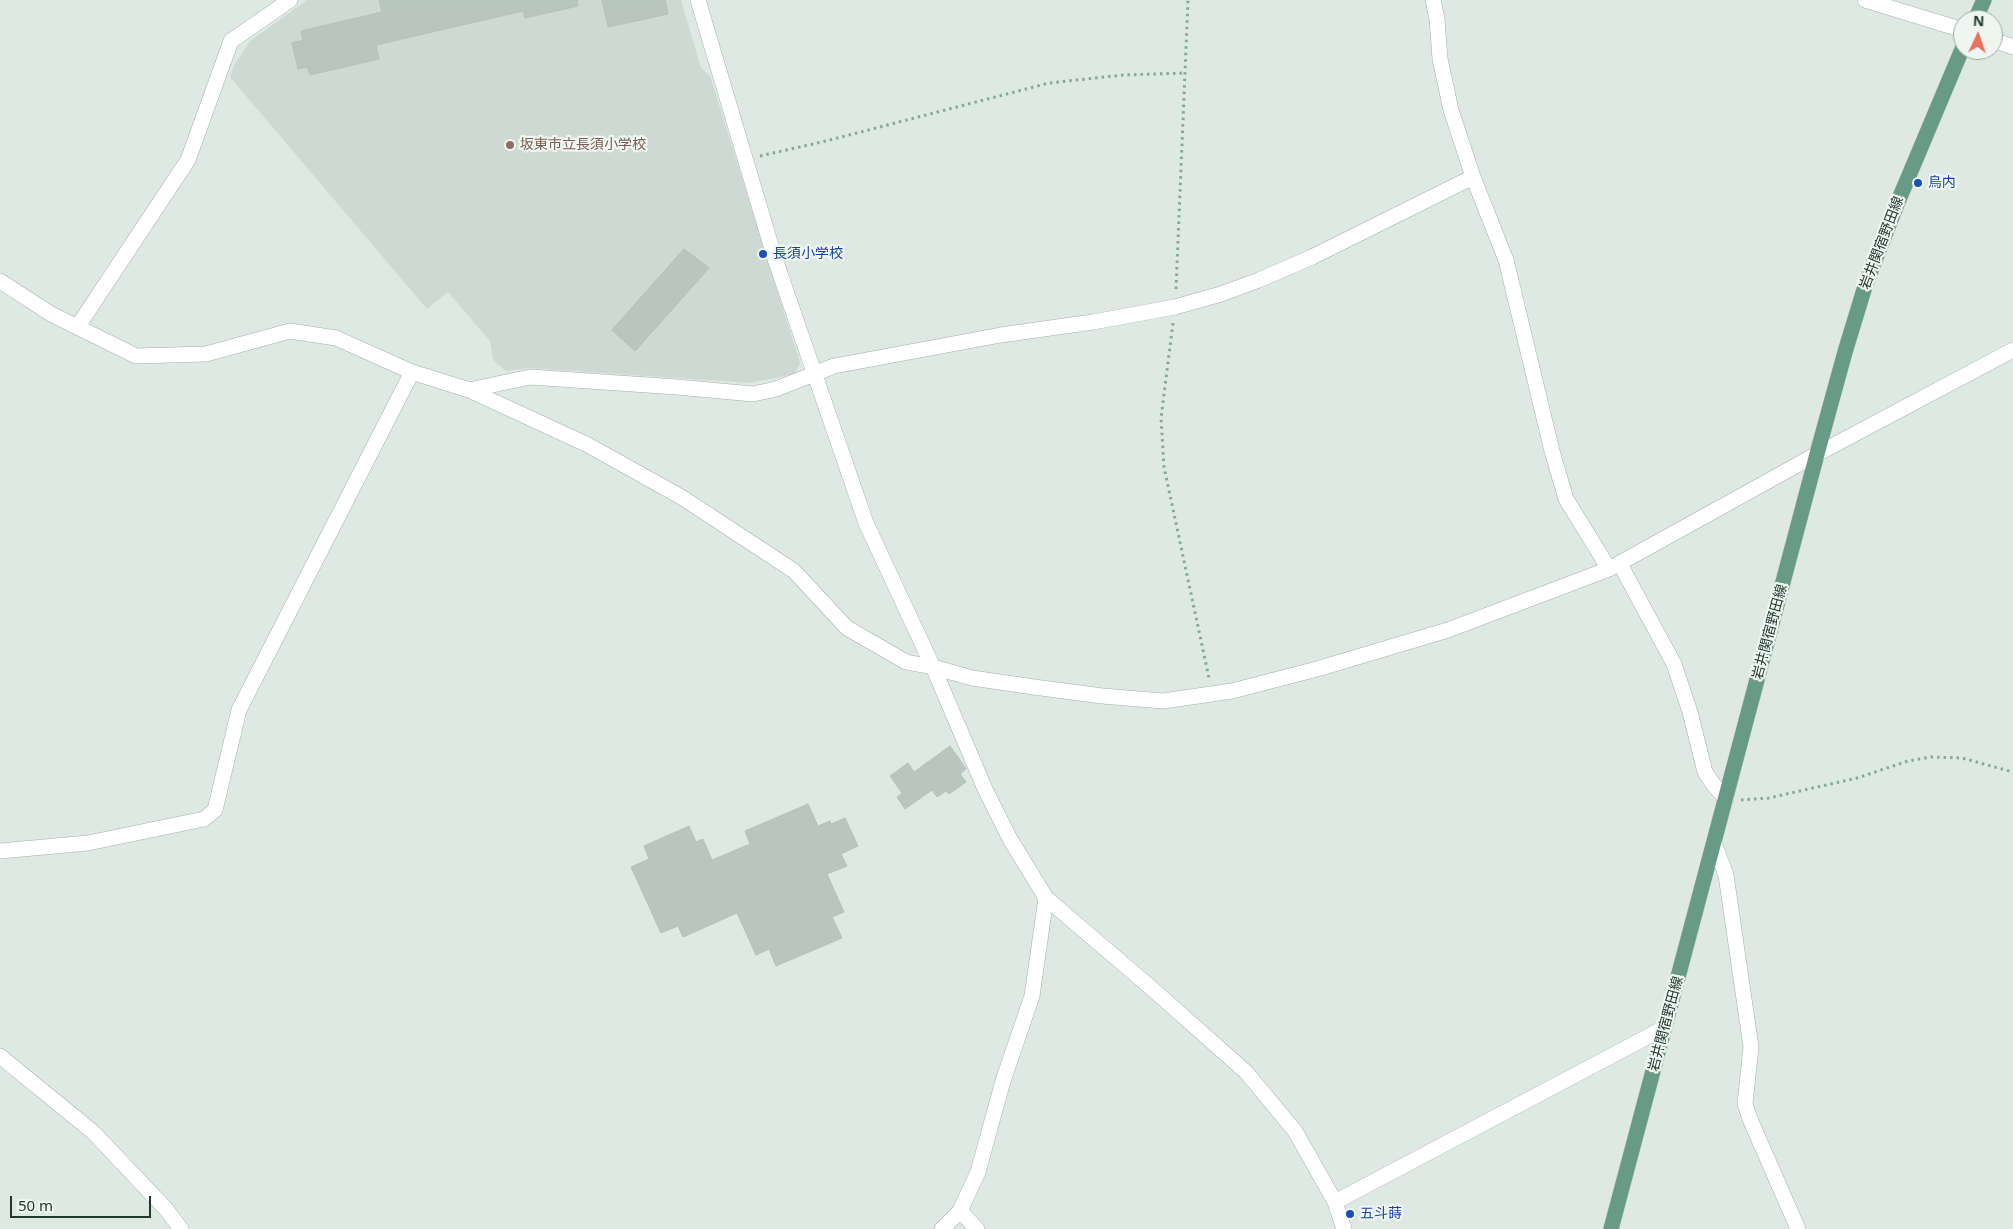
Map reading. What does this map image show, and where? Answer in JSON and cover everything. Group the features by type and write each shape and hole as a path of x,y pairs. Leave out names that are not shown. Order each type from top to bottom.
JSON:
{"main road":[{"name":"岩井関宿野田線","path":"1611,1229 1816,454 1866,283 1958,60"}],"street":[{"path":"78,326 188,160 231,41 290,0"},
{"path":"698,0 775,259 866,524 933,667 985,790 1010,839 1046,898 1150,986 1246,1072 1295,1132 1335,1202 1344,1229"},
{"path":"1433,0 1438,20 1440,59 1451,110 1473,177 1506,260 1552,451 1566,499 1615,566 1674,664 1690,712 1705,772 1726,799"},
{"path":"1865,0 1953,27"},
{"path":"469,390 530,377 753,394 776,389 834,366 1001,334 1093,322 1175,307 1252,283 1312,257 1473,177"},
{"path":"0,281 50,314 78,326 136,356 206,354 290,331 336,338 412,372 469,390 588,445 683,498 794,571 847,628 906,662 933,667 972,678 1102,696 1163,701 1232,692 1448,630 1615,566 1816,454 2013,350"},
{"path":"0,851 88,843 204,819 215,810 239,710 412,372"},
{"path":"1714,843 1726,875 1751,1048 1745,1104 1798,1229"},
{"path":"942,1229 960,1211 978,1172 1003,1081 1032,996 1046,898"},
{"path":"1335,1202 1664,1028"},
{"path":"0,1056 93,1132 166,1209 181,1229"},
{"path":"960,1211 977,1229"}],"path":[{"path":"1188,0 1175,307 1161,418 1164,467 1213,694"},
{"path":"746,160 1049,83 1123,75 1185,74"},
{"path":"1726,799 1769,798 1857,778 1908,761 1931,758 1962,758 2013,772"}],"shaded area":[{"name":"坂東市立長須小学校","path":"307,0 681,0 701,68 710,76 800,363 795,374 749,383 530,368 506,371 493,360 490,341 448,292 427,309 230,77 235,64 250,41"}],"building":[{"path":"379,0 577,0 578,6 525,18 523,11 376,45 379,59 310,75 307,67 298,69 292,43 303,40 301,31 382,12"},
{"path":"602,0 665,0 668,14 608,27"},
{"path":"684,249 709,268 635,351 612,330"},
{"path":"950,746 966,769 960,774 966,782 949,794 946,791 937,797 932,790 905,809 897,797 902,793 890,776 908,763 914,772"},
{"path":"808,804 818,826 830,821 831,824 845,818 858,846 841,854 847,866 827,874 844,912 832,917 842,938 776,966 769,949 756,955 737,913 683,937 678,926 661,933 631,867 649,859 644,846 689,826 696,842 703,839 712,860 750,844 745,831"}],"place":[{"name":"坂東市立長須小学校","path":"510,145"},
{"name":"烏内","path":"1918,183"},
{"name":"長須小学校","path":"763,254"},
{"name":"五斗蒔","path":"1350,1214"}]}
